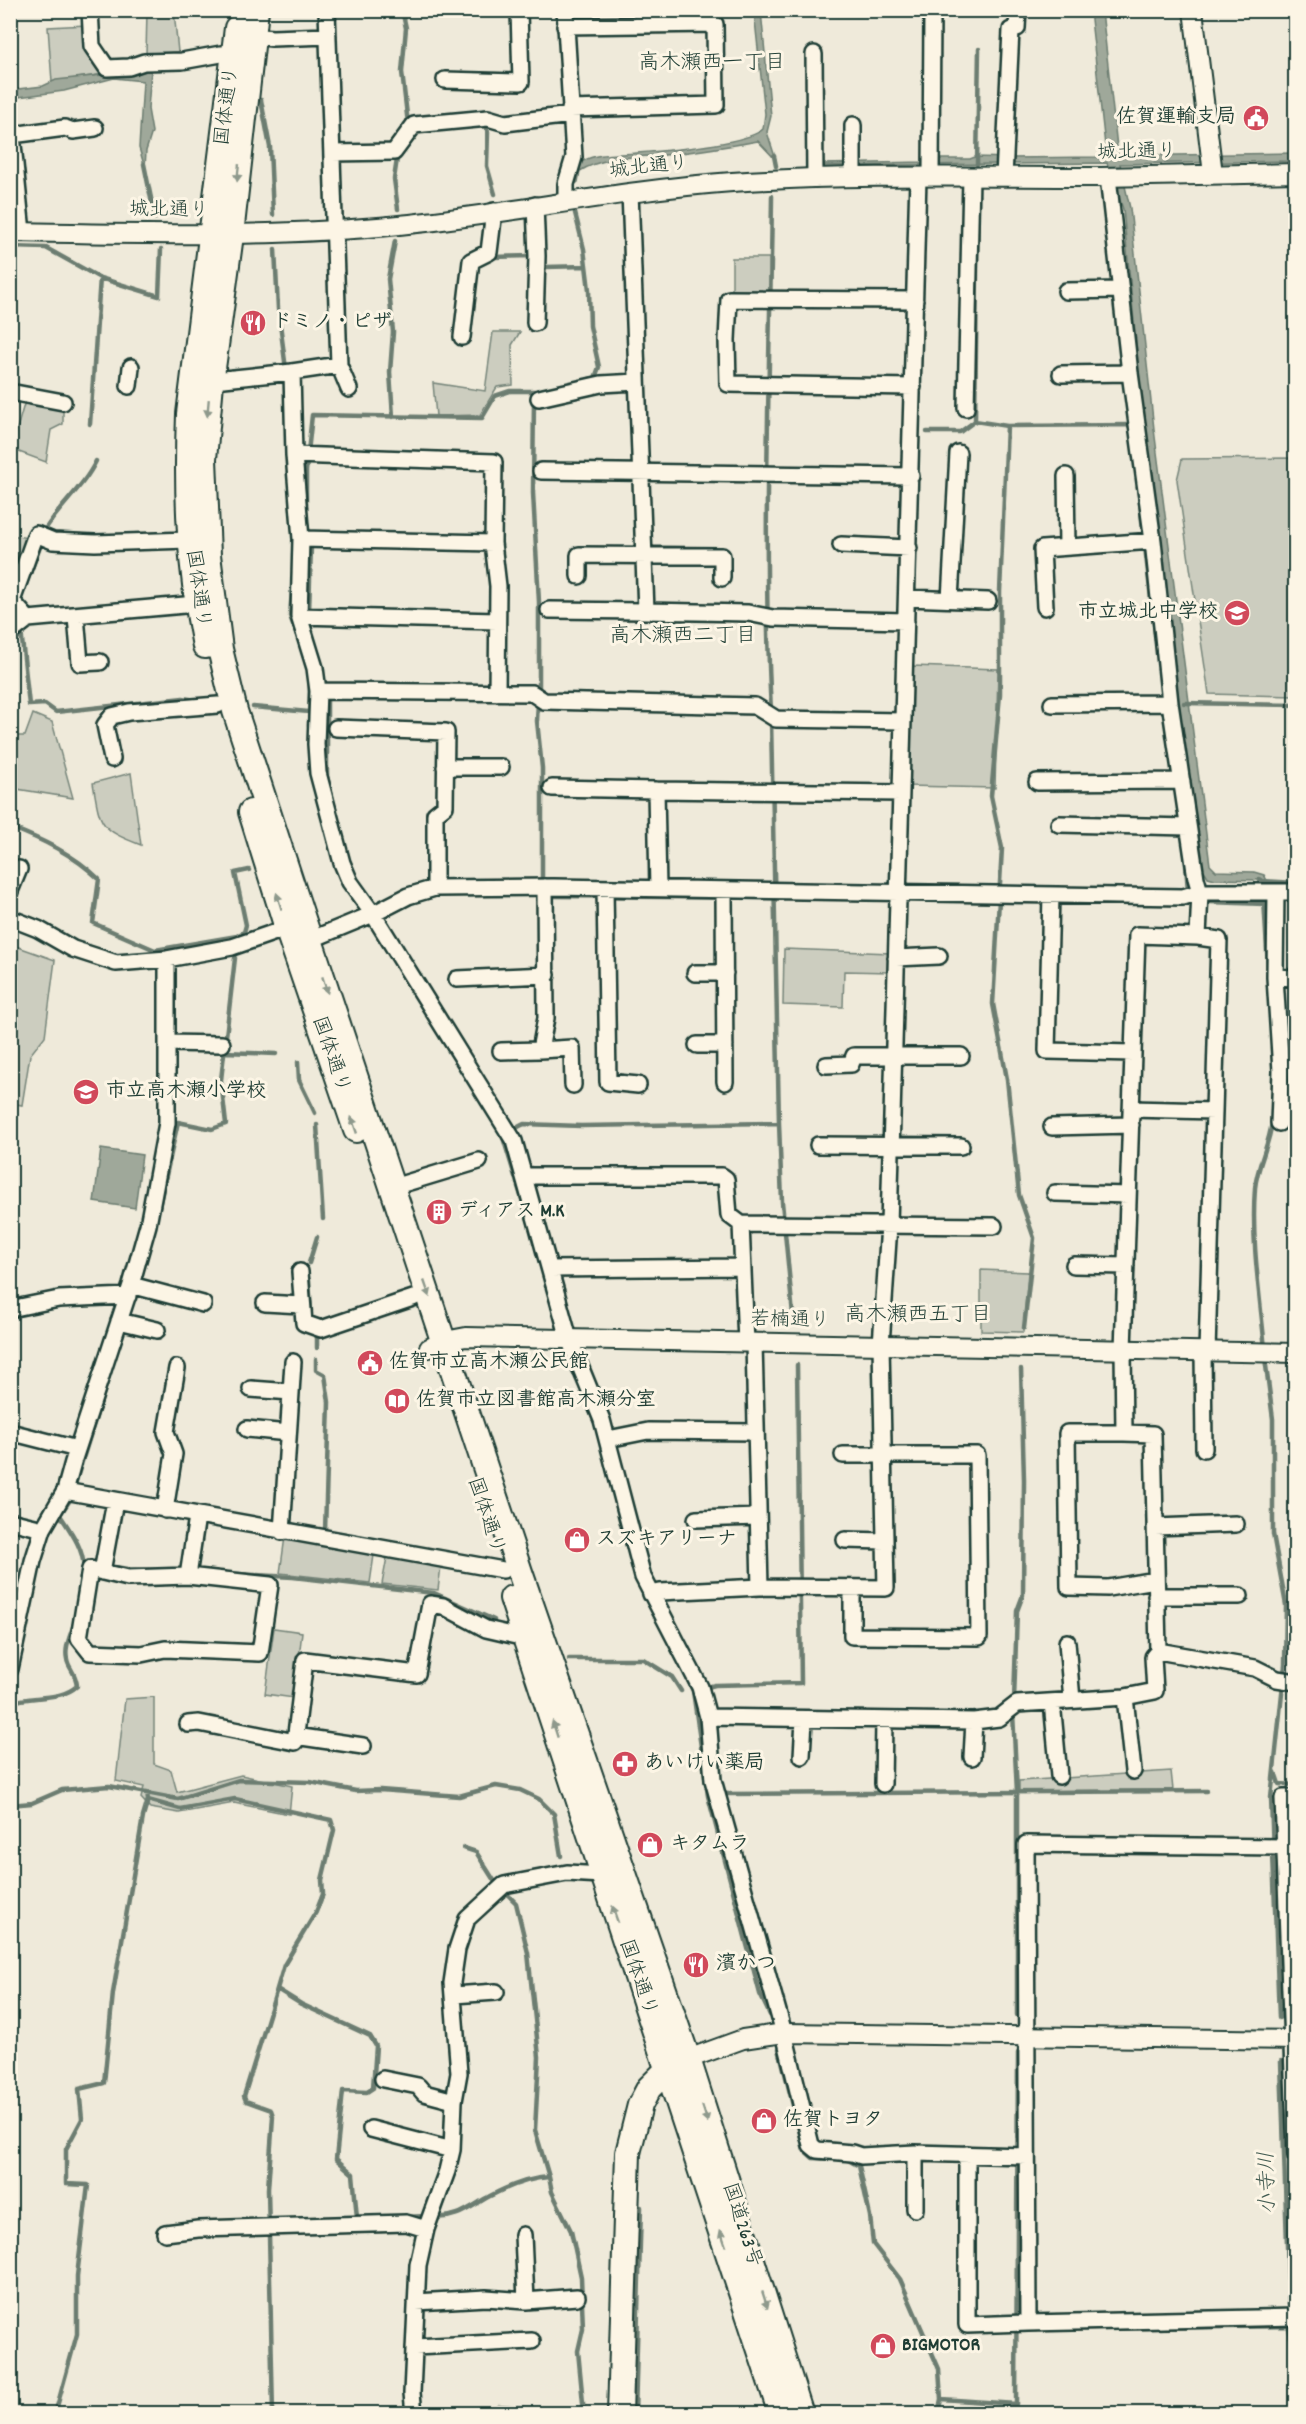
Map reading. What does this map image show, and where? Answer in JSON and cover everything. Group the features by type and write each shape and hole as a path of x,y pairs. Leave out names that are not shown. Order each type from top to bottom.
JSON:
{"highway":[{"name":"国体通り","path":"240,10 234,55 204,459 208,555 220,649 235,711 300,930 413,1298 437,1345 520,1572 688,2059"},
{"name":"国体通り","path":"256,10 221,234 189,414 187,473 189,540 196,604 218,705 393,1187 503,1570 666,2070"},
{"path":"620,2414 628,2153 640,2105 649,2088 666,2070 688,2059"},
{"name":"国道263号","path":"688,2059 801,2414"},
{"name":"国道263号","path":"666,2070 781,2414"}],"street":[{"path":"90,10 92,46 107,68 221,54 234,55"},
{"path":"327,10 339,365 349,389"},
{"path":"445,80 521,82 519,10"},
{"path":"651,1594 760,1587 885,1588 881,1345 889,1225 915,300 928,169 933,10"},
{"path":"1004,166 1011,30 1017,27 1018,10"},
{"path":"1193,10 1212,163"},
{"path":"332,153 394,153 414,125 488,118 505,123 570,112 716,105 715,24 565,18 570,112 574,157 566,184 566,201"},
{"path":"253,36 272,38 328,36"},
{"path":"814,54 815,179"},
{"path":"852,125 853,169"},
{"path":"13,234 12,135 66,128 73,130 95,128"},
{"name":"城北通り","path":"13,234 221,234 400,225 630,192 732,182 815,179 853,169 928,169 971,177 1004,166 1107,177 1212,163 1296,173"},
{"path":"966,408 971,177"},
{"path":"1107,177 1130,372 1146,541 1188,827 1200,892 1198,936"},
{"path":"630,192 646,611"},
{"path":"535,206 537,261 535,323"},
{"path":"462,337 471,261 486,254 494,211"},
{"path":"1066,291 1121,290"},
{"path":"913,387 728,384 727,340 729,299 915,300"},
{"path":"211,378 224,379 339,365"},
{"path":"129,386 131,367"},
{"path":"286,372 304,455 306,616 315,668 323,691 316,744 318,773 342,863 367,916 508,1132 525,1176 569,1339 608,1439 643,1577 701,1690 708,1717 717,1794 784,2033 811,2145 817,2150 852,2152 861,2156 915,2153 1020,2156"},
{"path":"1061,374 1130,372"},
{"path":"539,398 601,384 637,382"},
{"path":"10,392 63,402"},
{"path":"950,600 958,453"},
{"path":"304,455 494,462 493,543 498,585 497,693"},
{"path":"541,471 911,476"},
{"path":"1066,476 1067,547"},
{"path":"189,540 95,543 53,541 36,534 16,574 12,601 19,621 196,604"},
{"path":"306,539 493,543"},
{"path":"1045,607 1042,549 1146,541"},
{"path":"841,545 909,548"},
{"path":"579,576 579,555 722,556 722,578"},
{"path":"907,598 988,601"},
{"path":"549,609 748,613 768,617 906,621"},
{"path":"76,616 80,663 100,662"},
{"path":"306,616 497,621"},
{"path":"323,691 497,693 538,697 755,706 771,716 903,721"},
{"path":"1052,704 1170,704"},
{"path":"112,759 105,725 112,716 129,712 218,705"},
{"path":"336,728 446,732 445,806 435,814 435,888"},
{"path":"445,767 501,767"},
{"path":"1037,782 1182,781"},
{"path":"552,788 902,794"},
{"path":"656,790 658,889"},
{"path":"1059,824 1188,827"},
{"path":"10,891 20,870"},
{"path":"540,1050 546,1018 549,887"},
{"path":"10,918 38,929 73,949 116,963 167,959 232,947 367,916 408,896 435,888 549,887 605,894 658,889 724,895 775,891 1183,897 1200,892 1296,892"},
{"path":"1268,892 1281,1071 1279,1123"},
{"path":"605,894 608,1083 638,1085"},
{"path":"724,895 725,1082"},
{"path":"1052,895 1047,1051 1133,1053"},
{"path":"1124,1433 1123,1350 1137,935 1198,936 1219,940 1205,1352 1204,1449"},
{"path":"896,958 939,956"},
{"path":"10,1669 33,1561 43,1528 70,1492 77,1449 125,1323 134,1290 167,1123 167,959"},
{"path":"695,974 725,973"},
{"path":"457,979 547,975"},
{"path":"1275,977 1296,978"},
{"path":"167,1043 222,1044"},
{"path":"697,1045 725,1045"},
{"path":"501,1051 572,1048 573,1085"},
{"path":"826,1065 851,1064 854,1056 961,1056"},
{"path":"1131,1109 1214,1111"},
{"path":"1052,1127 1131,1125"},
{"path":"818,1145 961,1146"},
{"path":"393,1187 479,1161"},
{"path":"525,1176 722,1176 726,1179 729,1215 741,1224 994,1226"},
{"path":"1055,1192 1128,1195"},
{"path":"741,1224 756,1432 760,1587"},
{"path":"1074,1264 1126,1266"},
{"path":"550,1269 743,1267"},
{"path":"300,1272 304,1323 321,1329 413,1298"},
{"path":"10,1309 59,1299 134,1290 203,1304"},
{"path":"265,1303 301,1305"},
{"path":"125,1323 157,1330"},
{"name":"若楠通り","path":"437,1345 466,1337 1296,1353"},
{"path":"282,1532 293,1362"},
{"path":"165,1510 174,1454 166,1432 177,1368"},
{"path":"251,1389 291,1392"},
{"path":"247,1429 288,1433"},
{"path":"608,1439 648,1431 756,1432"},
{"path":"10,1432 77,1449"},
{"path":"708,1717 974,1721 999,1718 1012,1708 1155,1691 1153,1657 1158,1651 1155,1588 1154,1434 1067,1433 1069,1587 1155,1588 1240,1596"},
{"path":"843,1455 976,1455 979,1637 852,1636 852,1588"},
{"path":"70,1492 503,1570"},
{"path":"103,1565 115,1501"},
{"path":"189,1571 197,1516"},
{"path":"696,1519 758,1517"},
{"path":"10,1521 43,1528"},
{"path":"1155,1527 1236,1524"},
{"path":"845,1540 885,1540"},
{"path":"103,1565 128,1578 189,1571 270,1585 260,1653 165,1649 141,1654 90,1652 79,1638 90,1569 103,1565"},
{"path":"188,1724 199,1723 295,1742 305,1660 417,1674 430,1604 442,1606 486,1629 525,1638"},
{"path":"1067,1642 1072,1700"},
{"path":"1158,1651 1255,1668 1286,1680"},
{"path":"1125,1696 1133,1772"},
{"path":"1052,1702 1059,1776"},
{"path":"802,1756 804,1720"},
{"path":"883,1784 884,1721"},
{"path":"972,1757 974,1721"},
{"path":"295,1736 363,1746"},
{"path":"1296,1798 1283,1798 1277,1846 1293,2040 1296,2156"},
{"path":"1020,2324 1020,2156 1028,2036 1026,1844 1277,1846"},
{"path":"414,2414 418,2265 452,2150 454,2101 459,2073 452,1983 457,1949 467,1919 500,1889 567,1873 602,1875"},
{"path":"454,1995 496,1992"},
{"path":"688,2059 743,2039 784,2033 1293,2040"},
{"path":"383,2079 418,2086 424,2093 454,2101"},
{"path":"371,2129 452,2150"},
{"path":"915,2153 915,2209"},
{"path":"967,2154 968,2325 1296,2317"},
{"path":"165,2233 198,2229 271,2229 429,2222"},
{"path":"523,2235 526,2301"},
{"path":"416,2302 486,2298 526,2301 577,2297"},
{"path":"415,2347 532,2341"}],"shaded area":[{"path":"1090,10 1102,11 1118,156 1295,153 1295,161 1120,164 1130,208 1154,429 1210,865 1216,871 1254,872 1264,875 1269,884 1260,883 1258,880 1208,877 1199,862 1144,424 1123,209 1107,163 822,166 823,164 924,162 975,157 1098,157 1106,155"},
{"path":"147,11 174,11 178,52 146,55"},
{"path":"754,11 761,11 771,116 767,132 776,160 758,141 675,154 614,159 580,171 578,182 574,185 573,175 578,166 595,156 665,151 723,143 740,139 763,129 765,114"},
{"path":"87,25 87,49 103,74 52,82 48,27"},
{"path":"151,71 148,109 152,132 146,151 145,168 139,148 143,81 114,78 64,91 11,98 10,90 43,86 56,80"},
{"path":"732,258 769,258 769,294 732,294"},
{"path":"493,332 520,332 512,345 513,385 497,387 480,415 436,416 433,383 485,391"},
{"path":"25,401 63,409 63,424 51,430 46,462 11,449"},
{"path":"1295,458 1295,696 1209,694 1177,480 1182,459"},
{"path":"11,535 28,538 17,566 11,565"},
{"path":"912,666 998,669 995,788 908,786"},
{"path":"33,714 52,722 73,798 11,788 11,736 25,736"},
{"path":"131,773 141,845 117,834 104,824 100,817 93,783"},
{"path":"10,944 55,960 45,1036 30,1055 22,1105 11,1103"},
{"path":"784,949 891,953 891,972 844,971 843,1007 783,1005"},
{"path":"101,1149 142,1155 135,1208 94,1202"},
{"path":"981,1270 1028,1272 1023,1332 981,1331"},
{"path":"285,1537 374,1555 370,1583 280,1573"},
{"path":"387,1557 441,1566 438,1590 382,1584"},
{"path":"274,1628 302,1632 294,1698 265,1694"},
{"path":"154,1697 154,1764 171,1770 177,1792 241,1775 292,1786 289,1814 234,1803 179,1813 150,1808 141,1798 144,1787 116,1781 125,1699"},
{"path":"1171,1771 1173,1790 1019,1791 1019,1781"}],"waterway":[{"path":"402,10 406,28 402,72 408,124 406,126"},
{"path":"977,164 979,49"},
{"path":"261,100 270,147 273,215"},
{"path":"481,124 484,123 488,132 487,166 495,194"},
{"path":"774,156 776,166"},
{"path":"397,159 394,179 398,209"},
{"path":"144,164 155,218"},
{"path":"975,421 978,195"},
{"path":"771,711 768,647 767,454 772,196"},
{"path":"575,213 584,249 590,326 599,367 595,378 589,379"},
{"path":"482,251 485,230"},
{"path":"393,417 390,372 393,332 388,279 395,241"},
{"path":"10,247 46,248 100,278"},
{"path":"90,424 100,278 159,296 161,249"},
{"path":"275,249 278,309 286,369"},
{"path":"490,255 495,257 530,256 534,259"},
{"path":"541,264 546,267 585,266"},
{"path":"306,512 306,471 312,415 482,418 495,396 510,391 540,391"},
{"path":"534,398 533,493 539,602 539,692"},
{"path":"927,432 960,432 975,421 1007,426 1131,425 1131,430"},
{"path":"1007,426 1000,592 1000,694 991,796 1002,848 993,1004 1007,1079 1019,1195 1034,1238 1024,1328"},
{"path":"46,528 85,479 96,461"},
{"path":"1138,486 1155,633"},
{"path":"307,523 311,545 309,613"},
{"path":"24,589 42,542"},
{"path":"293,578 290,616 297,635"},
{"path":"10,613 19,619"},
{"path":"21,630 29,705 45,704 56,712 183,698 196,700"},
{"path":"322,671 327,698 327,776 333,802"},
{"path":"309,726 310,680"},
{"path":"538,701 537,721 542,768 542,879 545,883"},
{"path":"1184,703 1296,705"},
{"path":"253,707 309,712"},
{"path":"771,719 779,1123 782,1202 794,1325"},
{"path":"10,827 57,849 79,862 99,879 93,923 155,950 237,936 244,932 246,925 235,873 249,870"},
{"path":"1185,852 1188,891"},
{"path":"1260,879 1263,881 1268,968"},
{"path":"1263,881 1296,883"},
{"path":"552,892 555,896 772,898"},
{"path":"1210,902 1264,904"},
{"path":"154,1229 178,1122 212,1129 226,1124 221,1080 235,958"},
{"path":"225,1052 276,1054"},
{"path":"298,1062 299,1080 315,1113"},
{"path":"1265,1349 1254,1208 1256,1179 1272,1121"},
{"path":"510,1131 524,1124 581,1126 779,1123"},
{"path":"317,1125 323,1219"},
{"path":"502,1134 532,1232"},
{"path":"309,1263 317,1237"},
{"path":"309,1280 311,1311"},
{"path":"317,1334 317,1348"},
{"path":"1265,1358 1273,1419 1273,1534 1286,1605 1285,1665 1271,1798 1279,2018"},
{"path":"316,1359 316,1370 325,1375 329,1402 325,1531"},
{"path":"570,1364 597,1427"},
{"path":"704,1688 715,1685 801,1683 797,1365"},
{"path":"83,1570 80,1549 60,1515 70,1500 111,1369"},
{"path":"1014,1701 1017,1611 1023,1595 1024,1480 1021,1369"},
{"path":"88,1563 128,1569 156,1570"},
{"path":"237,1574 293,1577 434,1593 494,1620"},
{"path":"639,1583 646,1599"},
{"path":"10,1703 62,1694 77,1686 66,1654 75,1620"},
{"path":"569,1659 643,1659 672,1677 681,1691"},
{"path":"686,1676 693,1691 708,1796 760,1994 770,2015"},
{"path":"1013,1713 1017,1792 1017,2015"},
{"path":"1275,1772 1279,1784 1296,1785"},
{"path":"10,1805 32,1803 62,1790 109,1786 178,1799 239,1780 310,1782 356,1791 380,1790 459,1796 496,1786 520,1790 539,1799 554,1814 561,1856"},
{"path":"720,1794 1207,1791"},
{"path":"55,2414 77,2334 77,2276 88,2185 66,2184 66,2149 82,2119 79,2089 104,2083 113,1993 143,1817 148,1800 147,1793"},
{"path":"148,1800 180,1809 235,1799 331,1820 334,1830 322,1880 323,1894 316,1912 284,1965 277,1989 301,2004 370,2036 376,2046 373,2088 367,2092 343,2091 336,2159 353,2174 357,2218 360,2218"},
{"path":"464,1848 476,1852 495,1882 516,1903 528,1953 539,2057 535,2130 549,2177"},
{"path":"273,2414 268,2189 273,2116 271,2110 246,2101 244,2096 277,1989"},
{"path":"779,2049 804,2150 813,2158 831,2159"},
{"path":"941,2399 1016,2404 1018,2053"},
{"name":"小寺川","path":"1281,2061 1289,2305"},
{"path":"848,2160 859,2166 870,2216 873,2244 900,2279 939,2369 941,2399 938,2414"},
{"path":"434,2217 457,2214 511,2186 549,2177 552,2192 571,2231 581,2277 583,2329 578,2351 584,2413"},
{"path":"635,2414 641,2207"},
{"path":"405,2217 426,2216"},
{"path":"1084,2329 1289,2326 1296,2369"},
{"path":"494,2414 498,2406 584,2413"}],"place":[{"name":"佐賀運輸支局","path":"1256,118"},
{"name":"ドミノ・ピザ","path":"253,323"},
{"name":"市立城北中学校","path":"1237,613"},
{"name":"市立高木瀬小学校","path":"86,1092"},
{"name":"ディアス M.K","path":"439,1212"},
{"name":"佐賀市立高木瀬公民館","path":"370,1363"},
{"name":"佐賀市立図書館高木瀬分室","path":"397,1401"},
{"name":"スズキアリーナ","path":"577,1540"},
{"name":"あいけい薬局","path":"625,1764"},
{"name":"キタムラ","path":"650,1845"},
{"name":"濱かつ","path":"696,1965"},
{"name":"佐賀トヨタ","path":"764,2121"},
{"name":"BIGMOTOR","path":"883,2346"}],"district":[{"name":"高木瀬西一丁目","path":"712,64"},
{"name":"高木瀬西二丁目","path":"683,637"},
{"name":"高木瀬西五丁目","path":"918,1316"}]}
